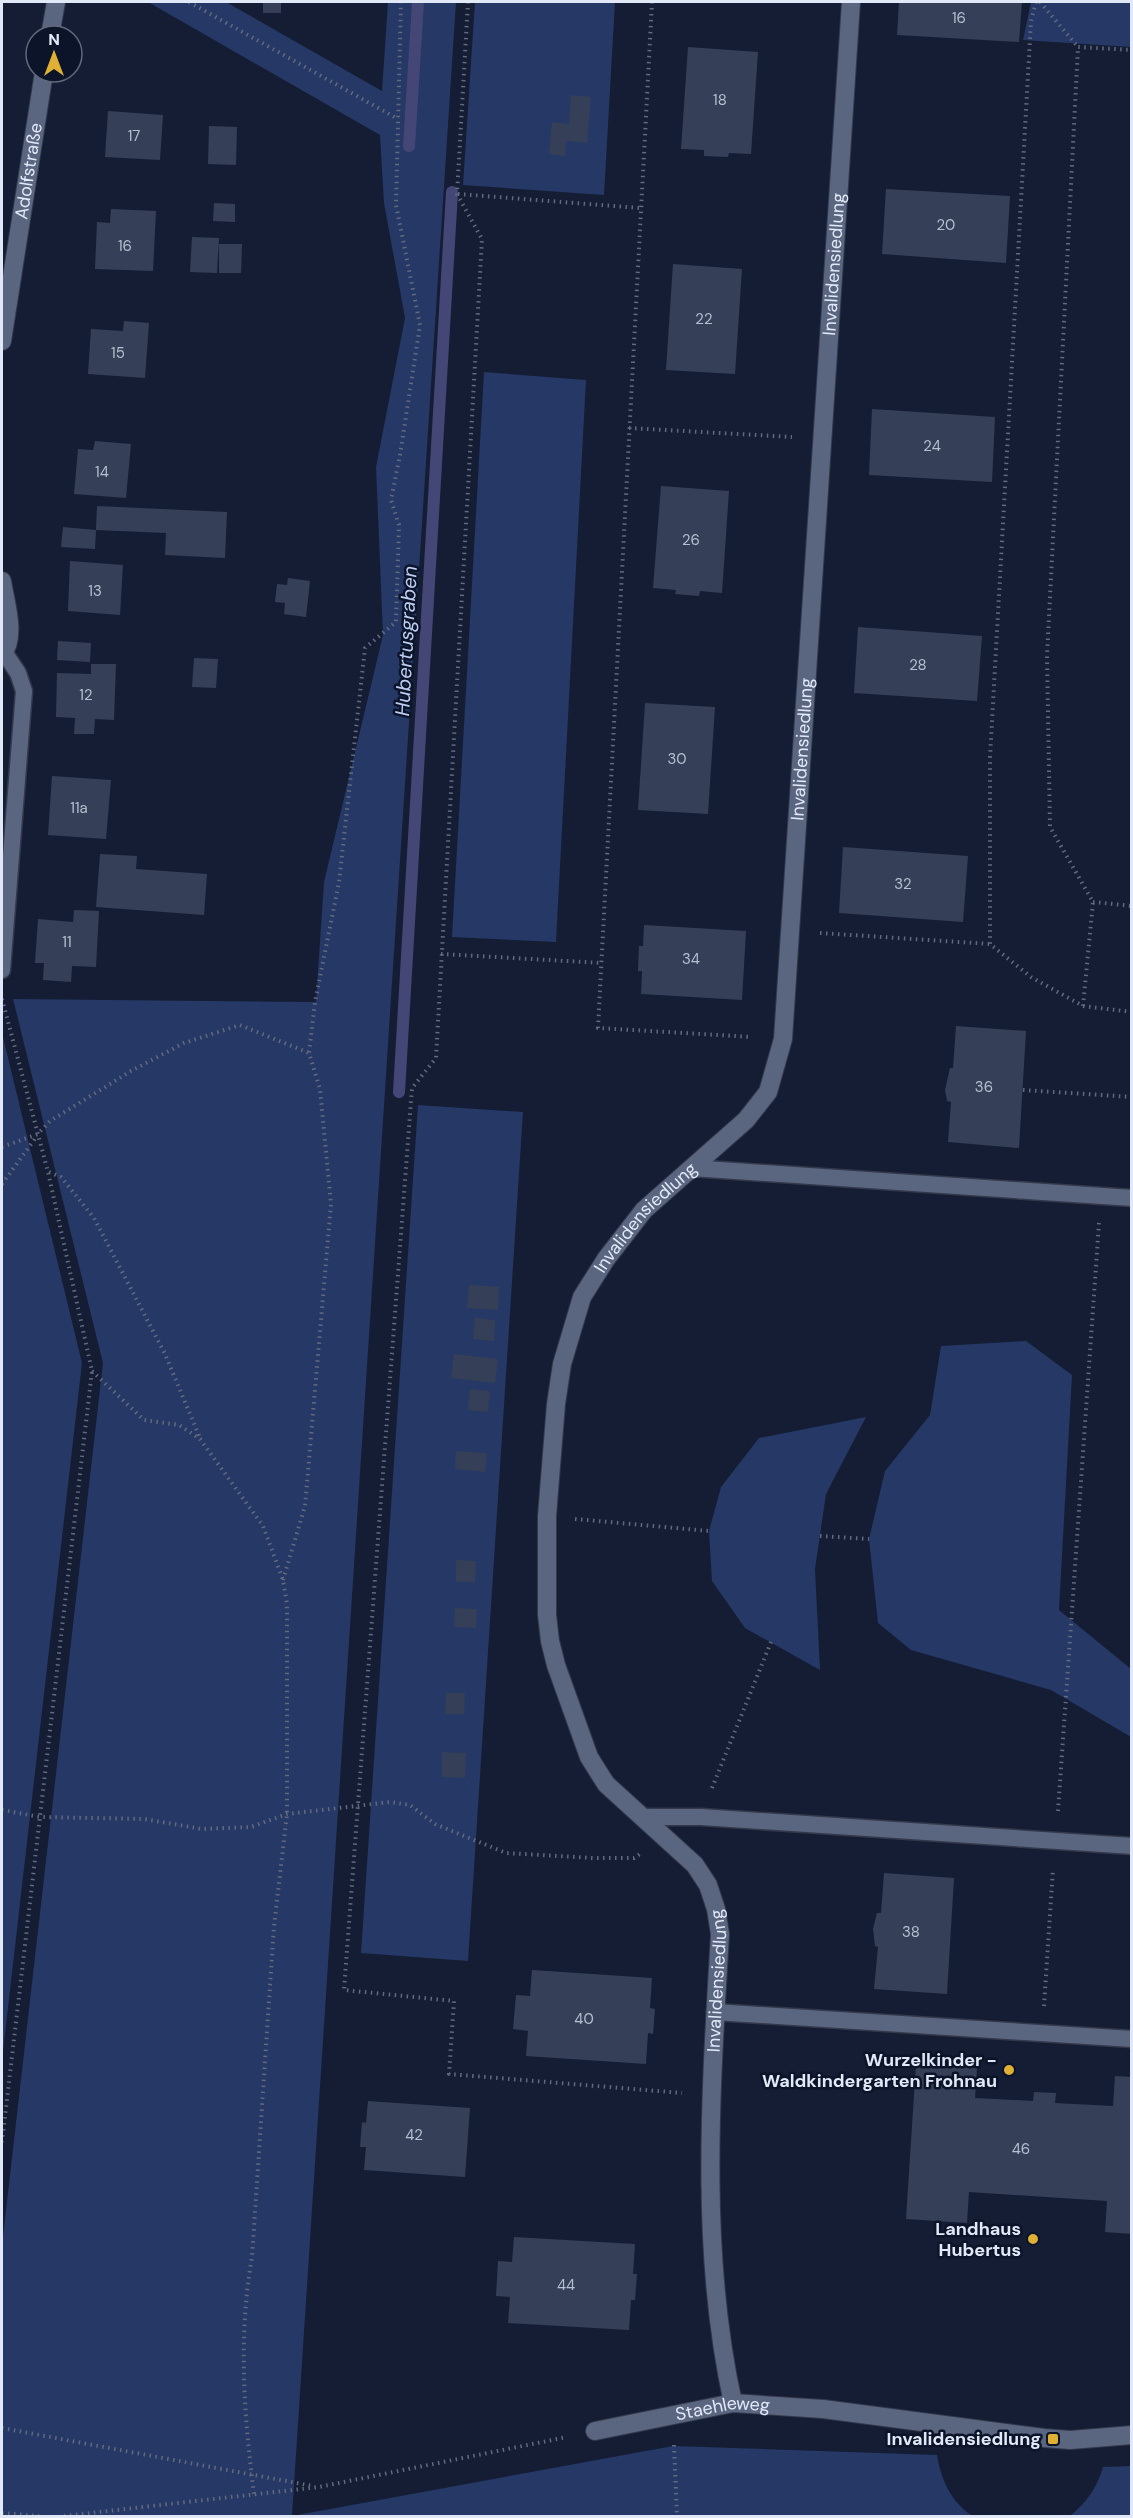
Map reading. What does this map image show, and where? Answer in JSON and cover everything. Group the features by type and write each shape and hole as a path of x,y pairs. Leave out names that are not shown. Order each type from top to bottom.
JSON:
{"street":[{"path":"52,24 56,2"},
{"name":"Invalidensiedlung","path":"733,2403 723,2357 712,2232 712,2096 720,1934 716,1909 708,1885 695,1865 606,1784 589,1757 556,1665 550,1641 547,1615 547,1516 556,1404 562,1364 582,1297 606,1259 644,1210 746,1120 768,1092 783,1039 851,2"},
{"name":"Adolfstraße","path":"2,341 9,243 42,84"},
{"path":"2,581 9,621 9,637 3,654"},
{"name":"Staehleweg","path":"595,2431 733,2403 824,2409 1053,2439 1131,2435"}],"lane":[{"path":"2,970 24,691 18,672 3,654"},
{"path":"691,1168 1131,1198"},
{"path":"644,1817 701,1817 1131,1846"},
{"path":"716,2012 1131,2039"}],"path":[{"path":"189,2 398,119"},
{"path":"283,1580 304,1506 331,1204 320,1089 309,1053 315,1002 339,882 365,648 396,622 399,525 391,500 420,325 396,206 401,2"},
{"path":"468,2 457,194 482,239 435,1058 412,1088 344,1990 454,2001 449,2074 712,2096"},
{"path":"652,2 598,1028 783,1039"},
{"path":"990,944 990,757 1030,21 1038,2 1078,47 1047,656 1050,827 1093,902 1083,1006"},
{"path":"1078,47 1131,50"},
{"path":"457,194 640,208"},
{"path":"629,428 823,439"},
{"path":"1093,902 1131,906"},
{"path":"790,931 990,944 1031,977 1083,1006 1131,1012"},
{"path":"441,954 602,963"},
{"path":"2,999 48,1172 92,1371 2,2142"},
{"path":"2,1184 50,1121 131,1071 184,1043 240,1025 309,1053"},
{"path":"1023,1090 1131,1097"},
{"path":"2,1148 38,1134"},
{"path":"48,1172 61,1177 94,1218 165,1354 200,1439 263,1526 283,1580 286,1604 286,1814 274,1926 252,2257 247,2286 243,2398 254,2494"},
{"path":"1042,2033 1101,1196"},
{"path":"92,1371 144,1420 179,1425 200,1439"},
{"path":"547,1516 709,1531"},
{"path":"820,1536 869,1539"},
{"path":"701,1817 771,1642"},
{"path":"2,1810 40,1817 144,1819 202,1829 250,1827 286,1814 390,1802 410,1805 435,1824 506,1853 634,1858 667,1839"},
{"path":"673,2415 677,2517"},
{"path":"2,2428 319,2487"},
{"path":"64,2517 319,2487 595,2431"},
{"path":"2,2513 39,2517"}],"shaded area":[{"path":"148,2 226,2 382,91 388,2 456,2 292,2516 2,2516 2,2245 103,1363 13,999 316,1002 324,882 383,635 376,467 405,318 384,203 380,135"},
{"path":"475,2 615,2 604,195 463,185"},
{"path":"1031,2 1131,2 1131,47 1023,40"},
{"path":"484,372 586,380 556,942 452,937"},
{"path":"2,1033 82,1363 2,2060"},
{"path":"418,1105 523,1112 468,1961 361,1953"},
{"path":"1026,1341 1072,1375 1059,1610 1131,1669 1131,1737 1051,1690 911,1650 878,1623 869,1539 885,1471 930,1415 941,1346"},
{"path":"866,1417 826,1494 815,1569 820,1670 745,1628 712,1581 709,1531 721,1487 759,1438"},
{"path":"673,2446 937,2455 948,2490 965,2511 973,2516 292,2516"},
{"path":"1131,2466 1131,2516 1070,2516 1090,2494 1098,2482 1103,2467"}],"building":[{"path":"263,2 281,2 281,13 263,13"},
{"path":"899,2 1022,2 1019,42 897,35"},
{"path":"688,47 758,52 751,154 729,153 728,157 704,156 704,150 681,149"},
{"path":"571,95 591,97 587,143 566,141 565,156 549,154 552,122 569,124"},
{"path":"108,111 163,115 160,160 105,157"},
{"path":"209,126 237,127 236,165 208,164"},
{"path":"886,189 1010,196 1006,263 882,254"},
{"path":"214,203 235,204 235,222 213,221"},
{"path":"111,209 156,211 153,271 95,269 97,222 110,223"},
{"path":"192,237 219,238 217,273 190,272"},
{"path":"219,244 242,244 241,273 219,273"},
{"path":"673,264 742,269 735,374 666,370"},
{"path":"124,321 149,323 145,378 88,374 91,329 123,331"},
{"path":"872,409 995,417 992,482 869,475"},
{"path":"95,441 131,444 126,498 74,494 78,449 93,450"},
{"path":"661,486 729,491 722,593 700,591 699,596 675,594 676,590 653,588"},
{"path":"97,506 227,512 225,558 165,555 166,533 96,530"},
{"path":"63,527 96,530 95,549 61,547"},
{"path":"70,561 123,565 120,615 68,611"},
{"path":"288,578 310,581 306,617 284,614 285,603 275,602 277,584 287,585"},
{"path":"858,627 982,636 977,701 854,693"},
{"path":"58,641 91,643 90,662 57,660"},
{"path":"194,658 218,659 216,688 192,687"},
{"path":"91,664 116,664 114,720 95,719 94,734 74,734 75,718 56,717 57,673 91,674"},
{"path":"645,703 715,707 708,814 638,810"},
{"path":"52,776 111,780 106,839 48,835"},
{"path":"843,847 968,856 963,922 839,913"},
{"path":"100,854 137,856 136,869 207,874 204,915 96,907"},
{"path":"74,910 99,911 96,967 72,966 71,982 43,980 44,963 35,963 38,919 73,922"},
{"path":"644,925 746,931 742,1000 641,994 642,971 638,971 639,946 643,946"},
{"path":"956,1026 1026,1031 1019,1148 948,1142 951,1102 947,1101 945,1090 950,1068 953,1068"},
{"path":"469,1285 499,1287 498,1310 467,1308"},
{"path":"475,1318 495,1320 494,1341 473,1339"},
{"path":"454,1354 498,1359 495,1383 451,1378"},
{"path":"470,1389 490,1391 488,1412 468,1410"},
{"path":"456,1451 487,1453 485,1472 455,1469"},
{"path":"456,1560 476,1561 475,1582 456,1582"},
{"path":"455,1608 477,1609 476,1628 454,1627"},
{"path":"446,1693 465,1693 464,1714 445,1714"},
{"path":"442,1752 466,1753 465,1778 442,1777"},
{"path":"884,1873 954,1878 947,1994 874,1989 878,1947 875,1946 873,1929 877,1913 881,1913"},
{"path":"532,1970 652,1978 650,2008 655,2009 653,2034 648,2033 646,2064 526,2056 528,2031 513,2029 516,1995 530,1996"},
{"path":"916,2064 977,2068 975,2098 1033,2101 1034,2092 1056,2093 1055,2103 1113,2106 1115,2076 1132,2077 1132,2234 1105,2232 1107,2201 969,2192 967,2223 906,2219"},
{"path":"368,2101 470,2108 465,2177 364,2170 366,2147 360,2147 362,2122 366,2123"},
{"path":"514,2237 635,2244 633,2274 637,2274 635,2300 631,2300 629,2330 508,2323 510,2297 496,2296 498,2261 512,2262"}],"waterway":[{"path":"409,146 418,2"},
{"name":"Hubertusgraben","path":"399,1092 452,192"}],"place":[{"name":"Wurzelkinder - Waldkindergarten Frohnau","path":"1009,2070"},
{"name":"Landhaus Hubertus","path":"1033,2239"},
{"name":"Invalidensiedlung","path":"1053,2439"}]}
